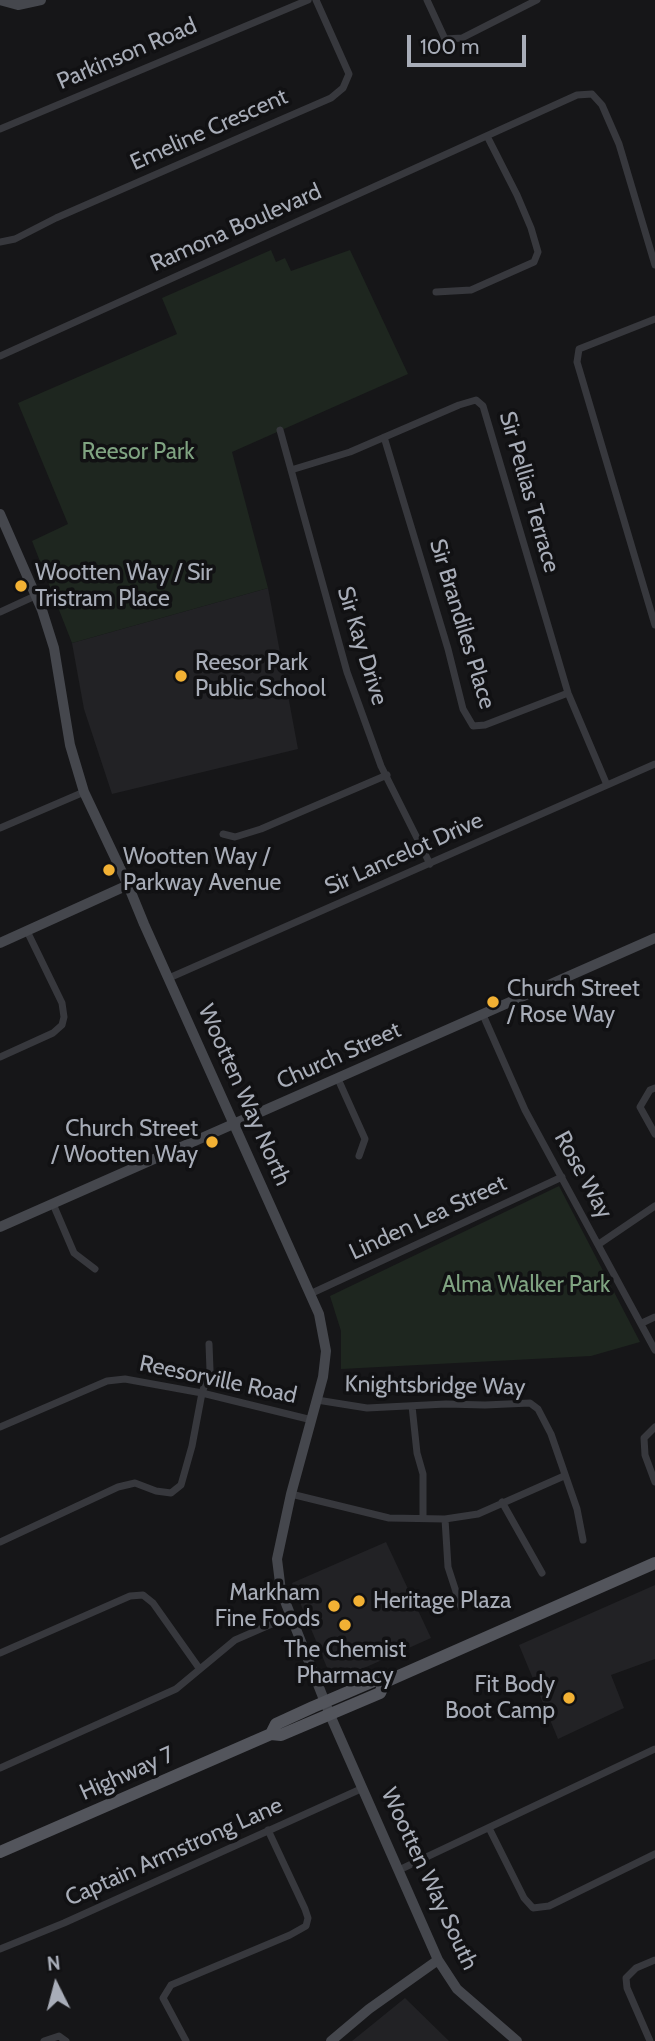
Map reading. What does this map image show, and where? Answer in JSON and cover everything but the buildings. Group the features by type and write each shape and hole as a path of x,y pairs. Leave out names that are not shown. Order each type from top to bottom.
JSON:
{"main road":[{"name":"Highway 7","path":"0,1852 271,1734 281,1735 328,1709 380,1693 385,1682 655,1563"}],"street":[{"path":"0,0 18,5 40,0"},
{"name":"Parkinson Road","path":"0,130 308,0"},
{"name":"Emeline Crescent","path":"0,242 15,239 56,218 288,117 331,97 343,88 349,74 316,0"},
{"path":"427,0 445,38 462,38 537,0"},
{"path":"436,292 471,290 534,262 538,252 531,228 487,136 577,95 592,94 603,105 619,144 655,265"},
{"name":"Ramona Boulevard","path":"0,356 487,136"},
{"path":"655,319 579,349 577,362 655,625"},
{"name":"Sir Pellias Terrace","path":"291,470 350,452 476,400 483,406 568,693 607,785"},
{"name":"Sir Kay Drive","path":"280,430 347,672 387,775 430,864"},
{"name":"Sir Brandiles Place","path":"384,438 448,649 463,709 473,726 485,725 568,693"},
{"name":"Wootten Way North","path":"0,514 36,596 54,648 70,745 84,792 319,1314 326,1351 323,1377 291,1494 277,1559 281,1591 328,1709"},
{"path":"0,612 36,596"},
{"name":"Sir Lancelot Drive","path":"169,978 655,764"},
{"path":"223,834 235,837 261,829 387,775"},
{"path":"0,828 84,792"},
{"path":"0,943 128,885"},
{"path":"0,1057 53,1033 62,1025 64,1017 62,1003 27,930"},
{"name":"Church Street","path":"0,1227 655,938"},
{"name":"Rose Way","path":"483,1015 525,1110 655,1350"},
{"path":"338,1079 365,1139 359,1156"},
{"path":"655,1088 650,1090 640,1107 655,1134"},
{"name":"Linden Lea Street","path":"310,1294 562,1177"},
{"path":"53,1204 74,1253 95,1269"},
{"path":"599,1244 655,1206"},
{"path":"642,1323 655,1317"},
{"path":"0,1542 118,1487 135,1483 171,1493 181,1485 202,1393 210,1370 209,1344"},
{"name":"Reesorville Road","path":"0,1427 107,1381 125,1379 202,1393 312,1420"},
{"name":"Knightsbridge Way","path":"317,1400 367,1408 530,1403 538,1409 551,1434 577,1509 583,1540"},
{"path":"412,1406 417,1453 423,1474 422,1518"},
{"path":"655,1427 644,1437 645,1455 655,1482"},
{"path":"291,1494 389,1518 445,1519 478,1514 564,1476"},
{"path":"502,1502 542,1573"},
{"path":"445,1519 448,1567 461,1607"},
{"path":"0,1653 130,1596 143,1595 153,1603 199,1668"},
{"path":"0,1768 176,1689 235,1640 290,1616"},
{"name":"Wootten Way South","path":"328,1709 438,1959 457,1989 517,2041"},
{"path":"399,1870 655,1749"},
{"name":"Captain Armstrong Lane","path":"0,1949 64,1923 363,1788"},
{"path":"489,1828 524,1898 533,1908 549,1906 655,1854"},
{"path":"186,2041 163,1998 171,1986 306,1926 308,1918 305,1909 268,1830"},
{"path":"331,2041 369,2009 438,1959"},
{"path":"650,2041 627,1988 626,1978 636,1968 655,1960"},
{"path":"44,2041 59,2036 66,2041"}],"shaded area":[{"name":"Reesor Park Public School","path":"268,588 298,749 112,794 84,709 72,643"},
{"path":"386,1542 431,1638 333,1682 292,1583"},
{"path":"655,1585 655,1659 611,1675 624,1708 558,1739 519,1645"},
{"path":"405,1998 449,2041 352,2041 373,2024"}],"green space":[{"name":"Reesor Park","path":"271,250 276,262 285,258 291,271 350,250 408,374 232,452 268,588 72,643 32,541 68,524 18,403 177,334 162,298"},
{"name":"Alma Walker Park","path":"559,1186 640,1342 591,1356 341,1369 341,1331 330,1296"}],"place":[{"name":"Wootten Way / Sir Tristram Place","path":"21,586"},
{"name":"Reesor Park Public School","path":"181,676"},
{"name":"Wootten Way / Parkway Avenue","path":"109,870"},
{"name":"Church Street / Rose Way","path":"493,1002"},
{"name":"Church Street / Wootten Way","path":"212,1142"},
{"name":"Heritage Plaza","path":"359,1601"},
{"name":"Markham Fine Foods","path":"334,1606"},
{"name":"The Chemist Pharmacy","path":"345,1625"},
{"name":"Fit Body Boot Camp","path":"569,1698"}]}
